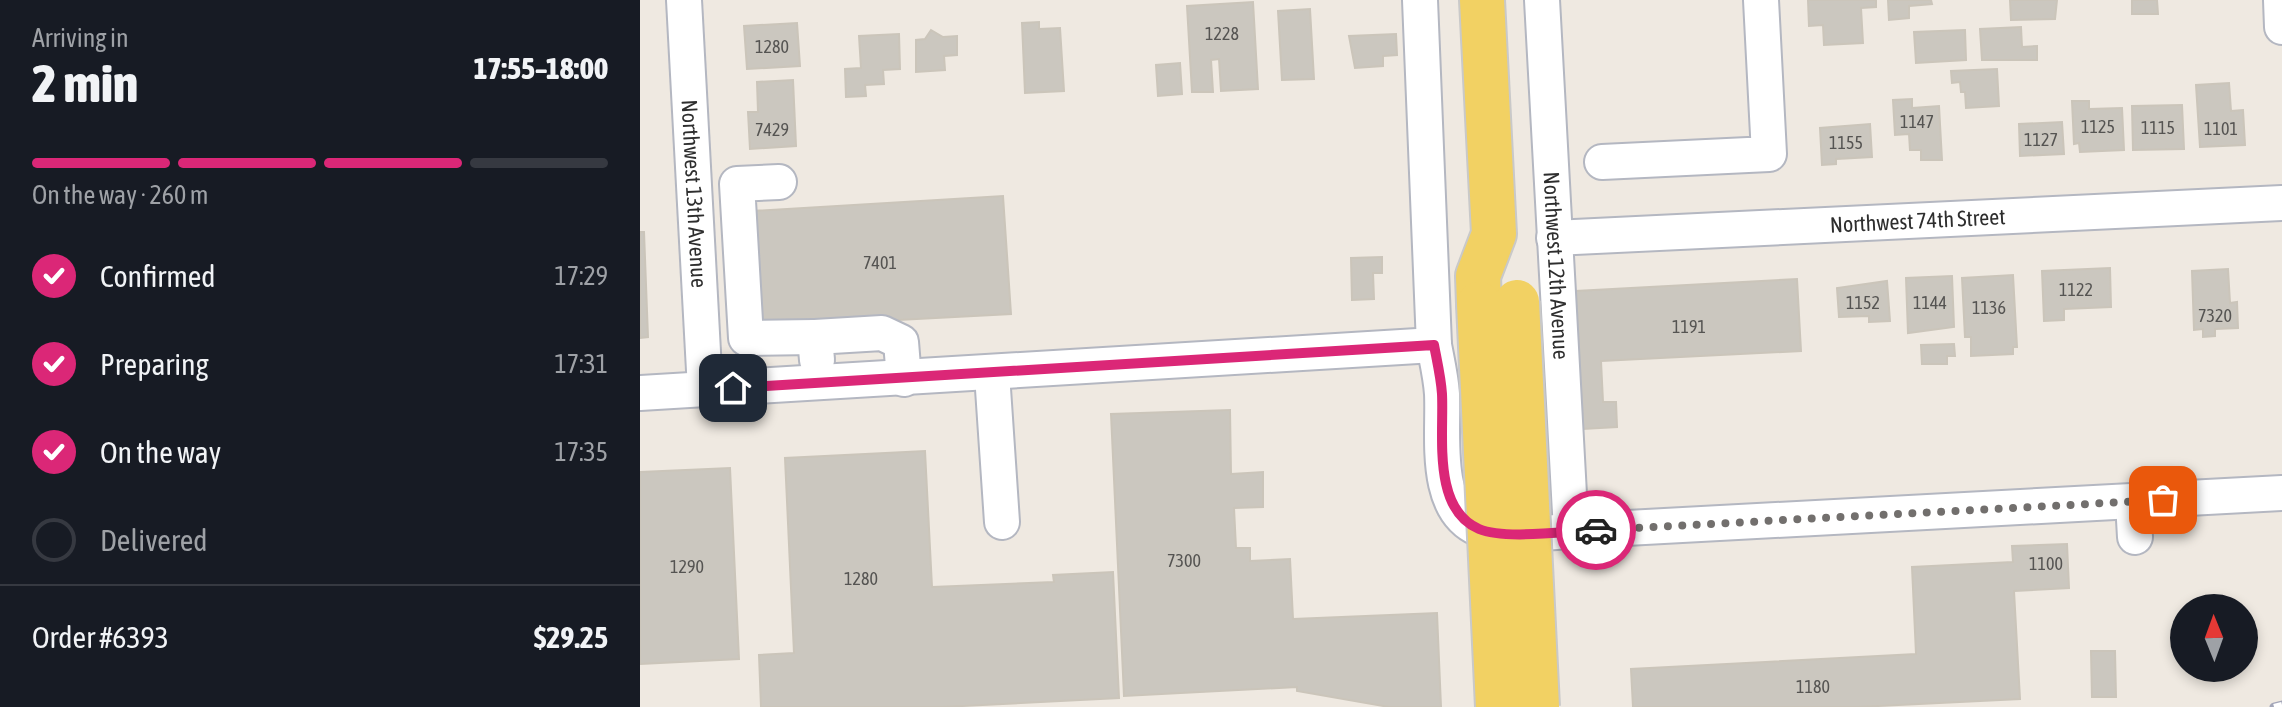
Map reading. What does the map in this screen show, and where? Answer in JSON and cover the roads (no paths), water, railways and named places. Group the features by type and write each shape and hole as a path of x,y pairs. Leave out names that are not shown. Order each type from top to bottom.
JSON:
{"main road":[{"name":"Northwest 12th Avenue","path":"1482,0 1494,234 1515,276 1498,303 1498,707"},
{"name":"Northwest 12th Avenue","path":"1498,303 1537,707"}],"street":[{"name":"Northwest 13th Avenue","path":"684,0 705,389"},
{"path":"1420,0 1434,345 1442,389 1448,490 1465,520 1479,529 1497,533 1571,531 2282,493"},
{"name":"Northwest 12th Avenue","path":"1542,0 1571,531"},
{"path":"1602,162 1769,154 1761,0"},
{"path":"2281,0 2282,27"},
{"path":"694,186 779,182"},
{"path":"737,184 746,338"},
{"name":"Northwest 74th Street","path":"1554,238 2282,203"},
{"path":"696,220 739,218"},
{"path":"702,338 888,335 901,342 904,379"},
{"path":"815,337 817,383"},
{"path":"640,393 1434,345"},
{"path":"992,374 1002,522"},
{"path":"2133,502 2135,537"}],"railway":[{"path":"2274,707 2282,705"}]}
